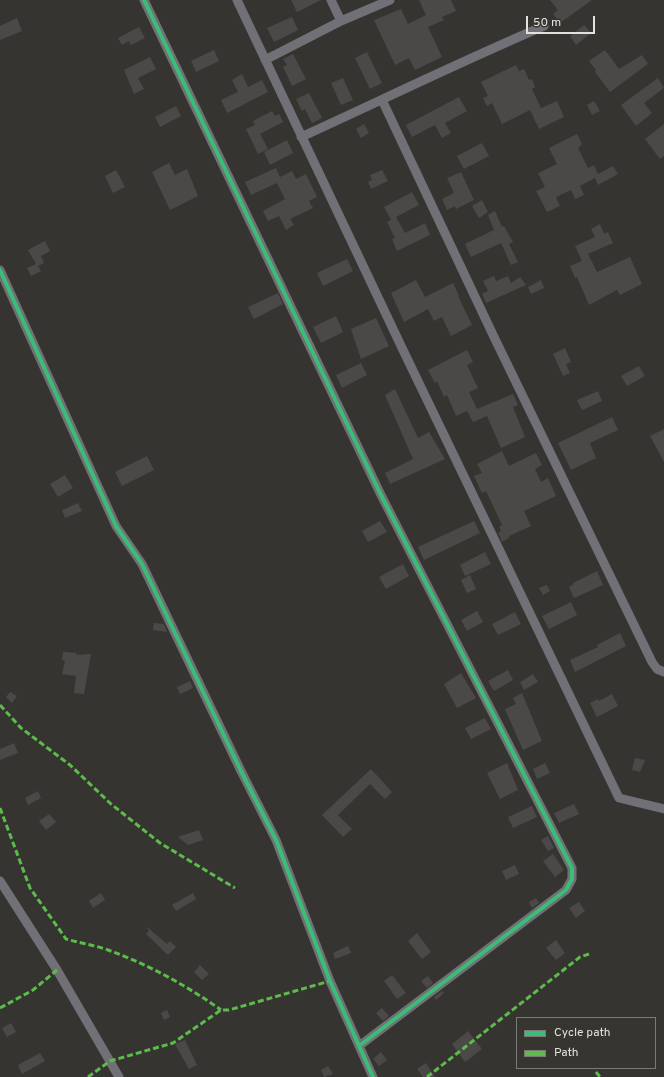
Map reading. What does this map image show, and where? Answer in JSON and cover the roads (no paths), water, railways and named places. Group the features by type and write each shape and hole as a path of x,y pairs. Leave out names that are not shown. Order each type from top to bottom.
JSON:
{"street":[{"path":"144,0 381,495 572,868 572,879 566,890 358,1046"},
{"path":"237,0 301,137 326,184 403,350 619,798 664,809"},
{"path":"331,0 341,21"},
{"path":"265,60 341,21 390,0"},
{"path":"301,137 382,100 458,62 544,26"},
{"path":"382,100 581,520 652,662 657,668 664,672"},
{"path":"0,270 116,526 142,564 241,771 276,840 330,981 373,1077"},
{"path":"0,881 57,970 119,1077"}]}
